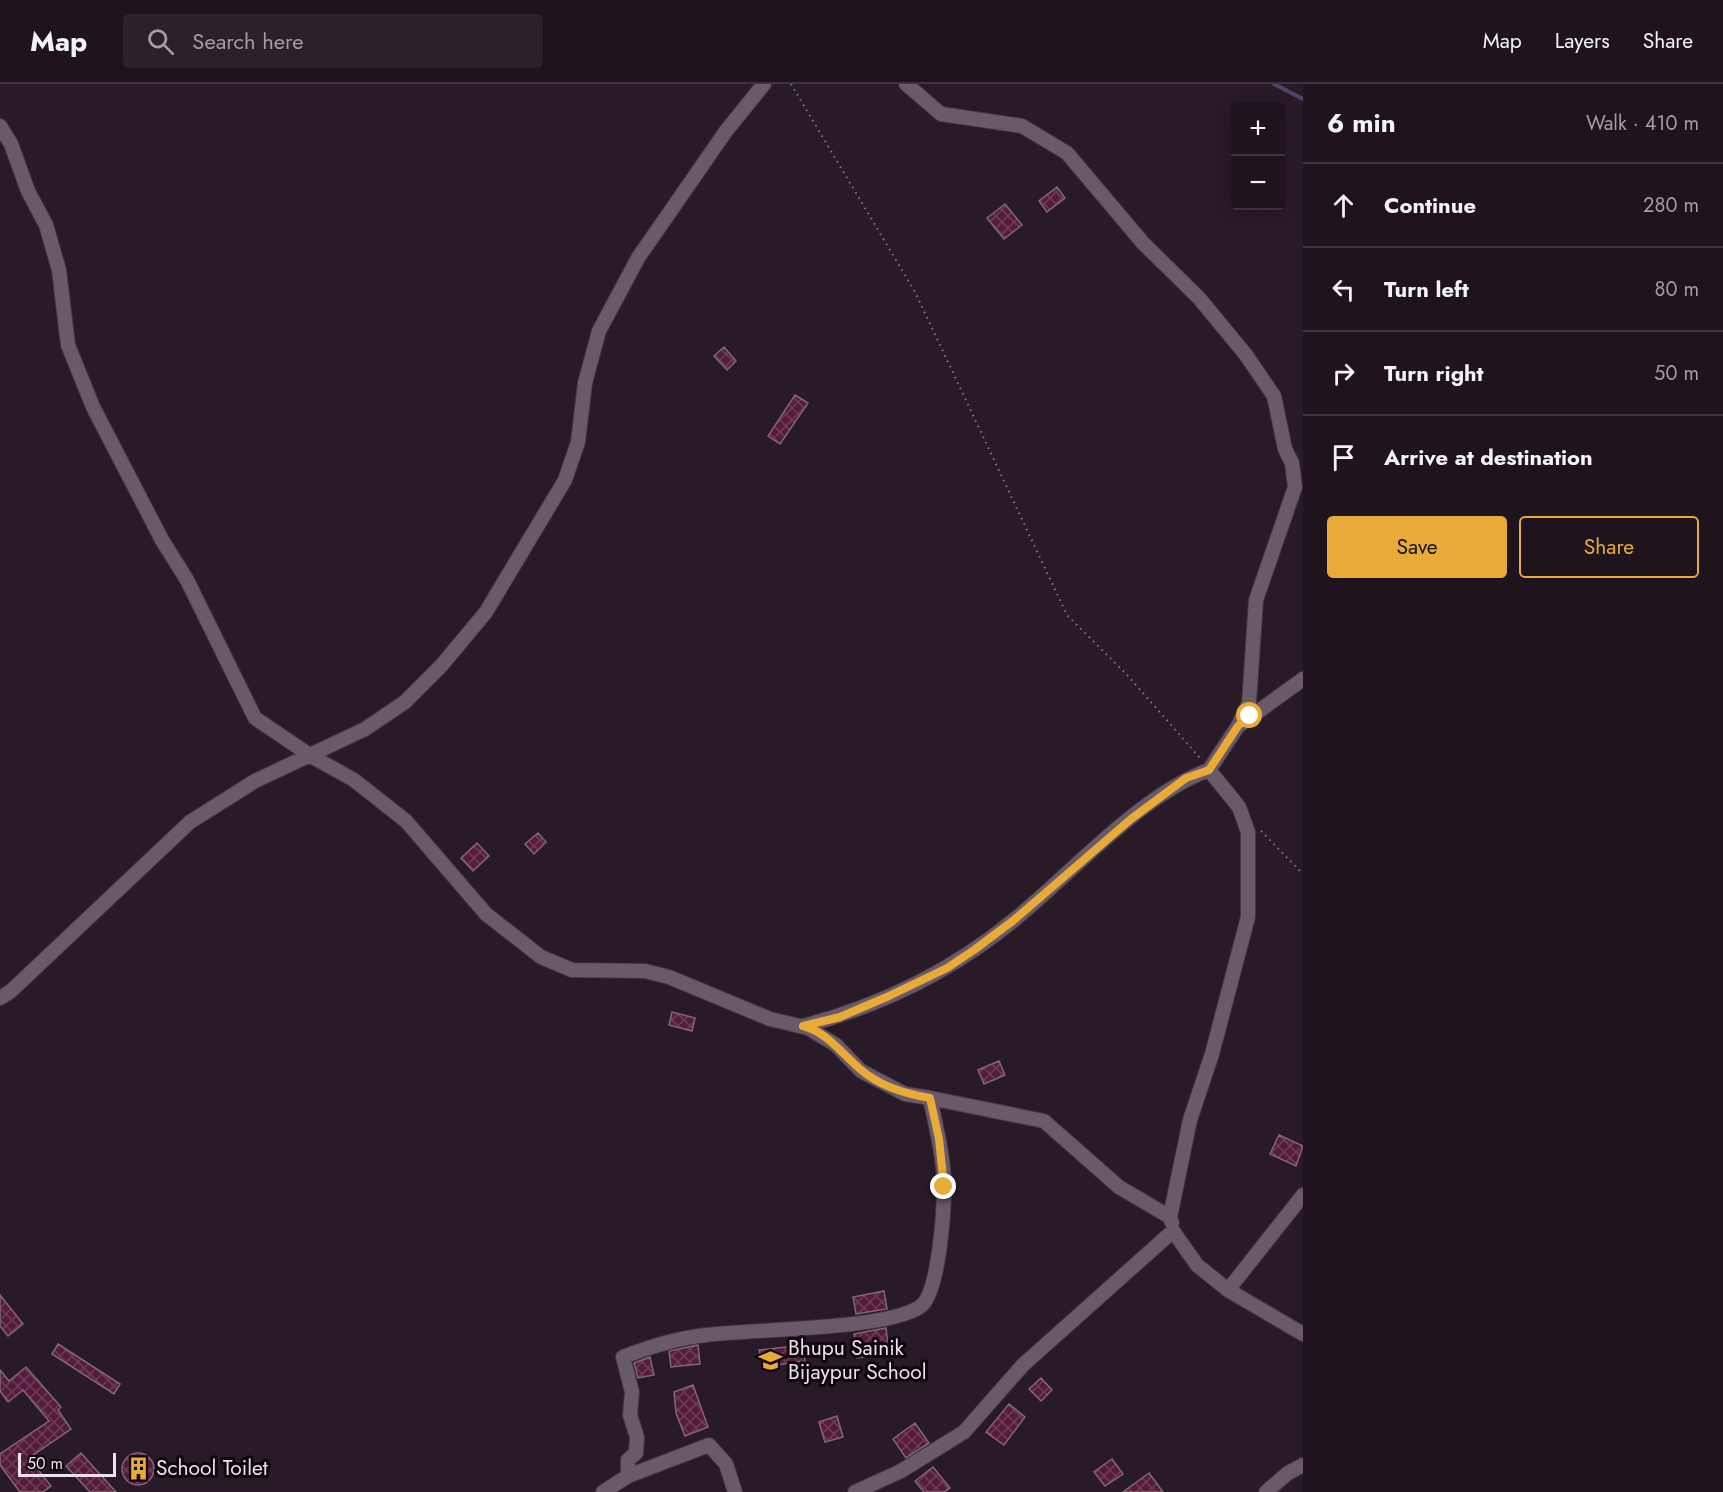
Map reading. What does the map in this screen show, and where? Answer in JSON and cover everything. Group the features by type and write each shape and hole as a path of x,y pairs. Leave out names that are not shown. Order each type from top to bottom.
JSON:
{"street":[{"path":"0,998 12,991 189,822 255,781 365,729 405,702 441,666 486,612 565,480 578,442 585,382 599,331 638,258 726,131 764,84"},
{"path":"803,1026 840,1017 947,968 1014,920 1131,819 1186,778 1209,770 1238,726 1249,702 1256,600 1295,487 1274,396 1246,355 1199,298 1143,243 1067,153 1022,126 941,114 906,84"},
{"path":"0,126 11,144 28,191 46,225 59,270 68,345 93,407 162,540 187,580 255,718 311,756 354,780 406,821 486,914 541,957 572,970 645,971 669,977 770,1019 803,1026 836,1045 861,1071 905,1094 1044,1121 1119,1187 1170,1217"},
{"path":"1238,726 1303,679"},
{"path":"1209,770 1239,807 1248,832 1248,917 1224,1009 1190,1120 1170,1217 1173,1231 1197,1265 1228,1290 1303,1334"},
{"path":"628,1476 628,1460 636,1453 637,1437 630,1415 632,1392 622,1357 651,1347 704,1335 862,1322 906,1313 923,1305 933,1282 939,1251 944,1187 939,1139 930,1098"},
{"path":"1228,1290 1303,1195"},
{"path":"855,1492 901,1471 964,1432 1023,1365 1173,1231"},
{"path":"603,1492 628,1476 710,1444 726,1464 735,1492"},
{"path":"1266,1492 1288,1473 1303,1465"}],"path":[{"path":"790,84 915,292 1068,615 1128,676 1209,770"},
{"path":"1255,824 1303,874"}],"building":[{"path":"1057,187 1065,198 1047,212 1039,201"},
{"path":"1005,204 1022,225 1004,239 987,218"},
{"path":"724,347 736,361 727,370 714,356"},
{"path":"795,395 808,403 780,444 768,436"},
{"path":"538,833 546,842 534,854 525,844"},
{"path":"477,843 489,856 473,871 461,858"},
{"path":"672,1012 695,1018 692,1031 669,1025"},
{"path":"999,1061 1005,1075 984,1084 978,1070"},
{"path":"1279,1135 1303,1146 1296,1166 1270,1154"},
{"path":"884,1291 887,1309 856,1314 853,1297"},
{"path":"0,1295 23,1324 8,1336 0,1326"},
{"path":"886,1328 889,1353 857,1358 854,1334"},
{"path":"58,1344 120,1384 114,1394 52,1354"},
{"path":"698,1345 700,1364 671,1367 669,1351"},
{"path":"803,1345 805,1361 763,1367 759,1350"},
{"path":"650,1357 654,1375 638,1378 634,1363"},
{"path":"26,1367 61,1407 58,1410 71,1429 29,1458 51,1486 43,1492 20,1492 0,1465 0,1454 49,1421 23,1390 8,1402 0,1391 0,1370 9,1381"},
{"path":"1041,1378 1052,1390 1041,1401 1029,1389"},
{"path":"693,1385 708,1427 685,1436 676,1413 674,1392"},
{"path":"1009,1404 1025,1417 1004,1445 986,1432"},
{"path":"837,1416 843,1437 825,1442 819,1422"},
{"path":"915,1423 929,1443 906,1458 893,1439"},
{"path":"81,1453 116,1492 90,1492 66,1466"},
{"name":"School Toilet","path":"138,1453 149,1458 154,1469 149,1480 138,1485 127,1480 122,1469 127,1458"},
{"path":"1112,1459 1123,1474 1105,1486 1094,1472"},
{"path":"933,1467 950,1488 944,1492 924,1492 915,1481"},
{"path":"1149,1473 1163,1492 1123,1492"}],"waterway":[{"path":"1274,84 1303,99"}],"place":[{"name":"Bhupu Sainik Bijaypur School","path":"770,1360"},
{"name":"School Toilet","path":"138,1468"}],"route":[{"path":"944,1187 939,1139 930,1098 905,1094 861,1071 836,1045 803,1026 840,1017 889,996 947,968 974,950 1014,920 1131,819 1186,778 1209,770 1238,726 1250,716"}]}
